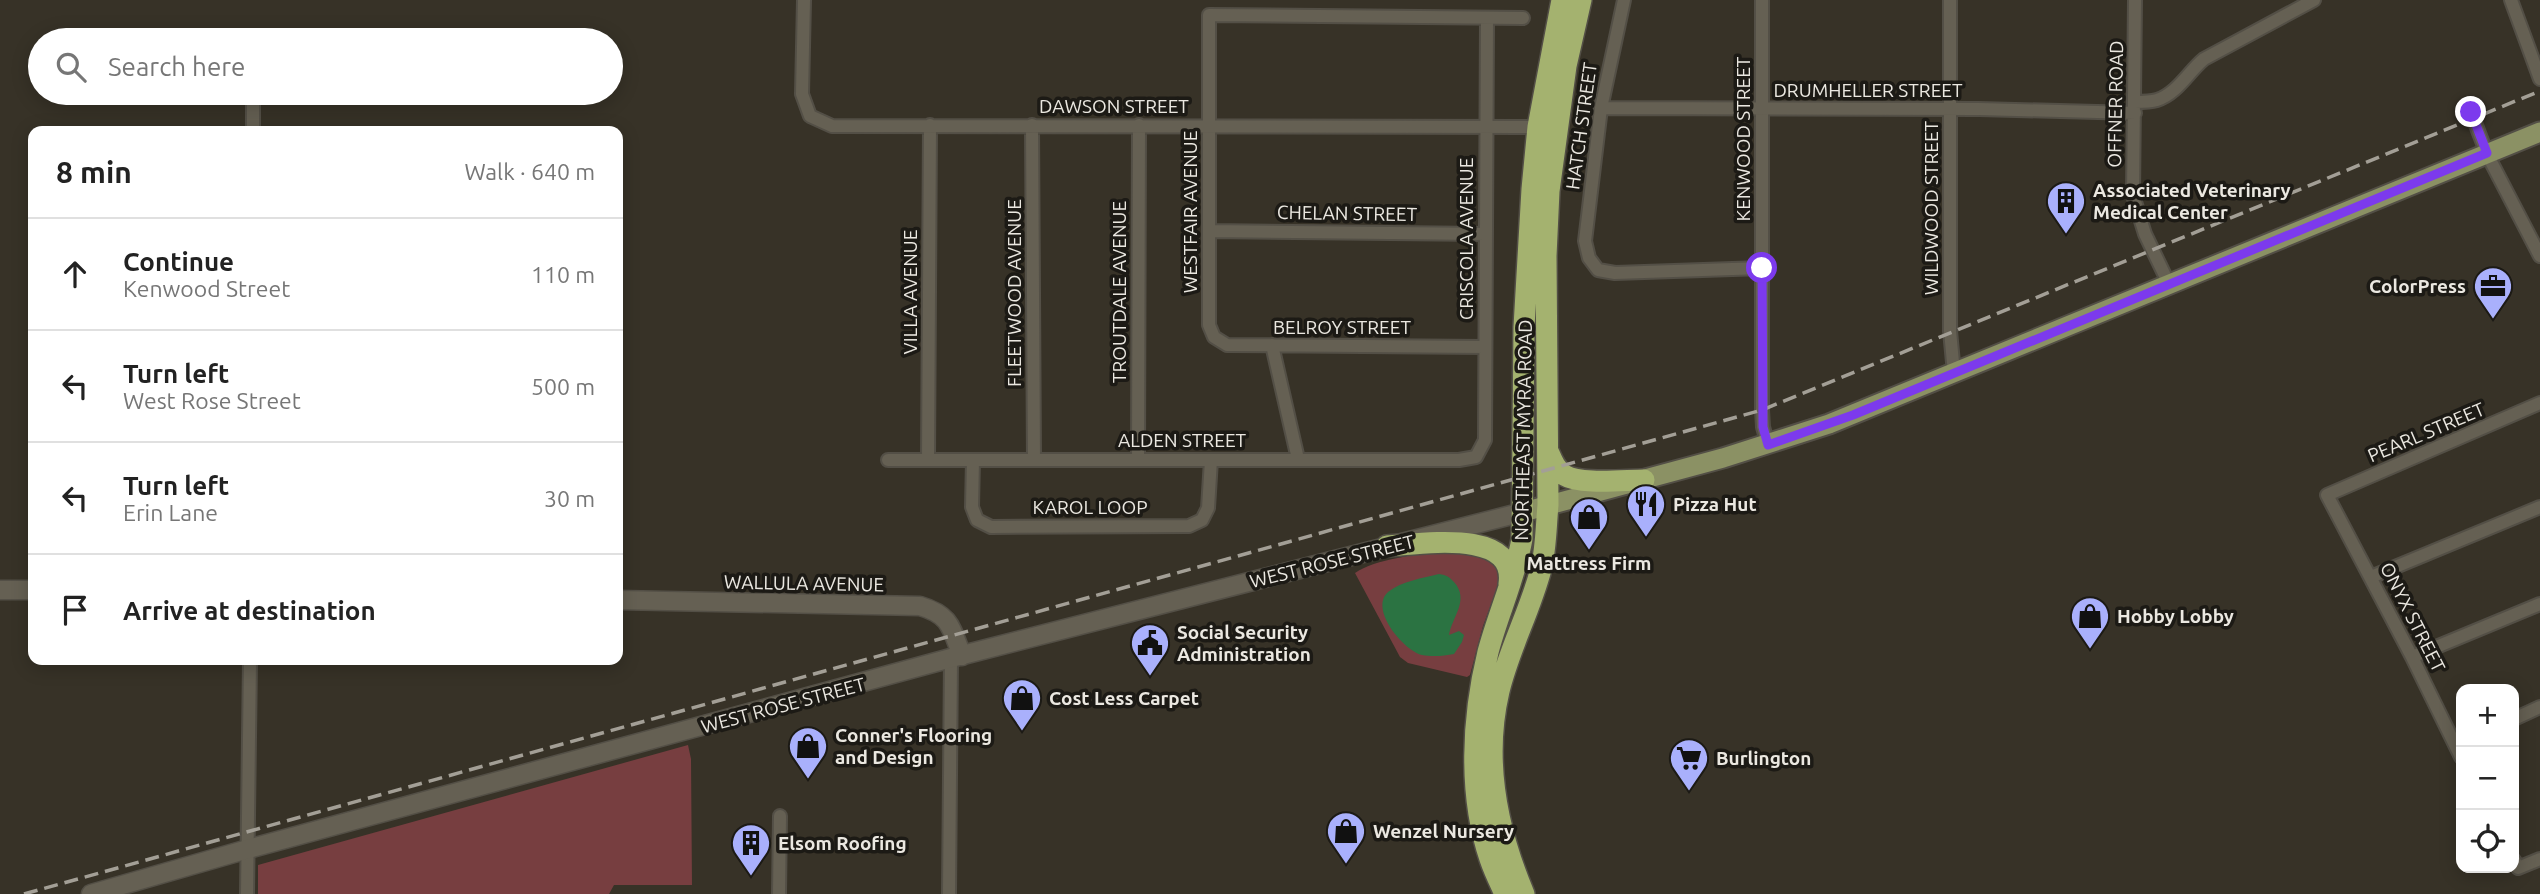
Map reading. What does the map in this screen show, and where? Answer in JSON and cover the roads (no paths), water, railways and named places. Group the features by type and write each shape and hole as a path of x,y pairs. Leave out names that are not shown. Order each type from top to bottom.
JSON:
{"highway":[{"name":"NORTHEAST MYRA ROAD","path":"1504,894 1489,859 1479,813 1476,723 1489,649 1507,600 1522,539 1524,327 1538,127 1562,0"},
{"name":"NORTHEAST MYRA ROAD","path":"1524,894 1508,856 1498,811 1493,769 1493,727 1500,690 1541,568 1548,506 1546,256 1549,191 1566,66 1581,0"},
{"path":"1548,450 1556,468 1566,476 1586,480 1644,480"},
{"path":"1387,546 1444,542 1497,551 1511,570 1507,600"}],"main road":[{"name":"WEST ROSE STREET","path":"91,894 136,888 248,849 956,657 1548,506 1768,445 1829,424 2540,132"},
{"path":"0,590 28,590"},
{"name":"WALLULA AVENUE","path":"623,600 920,606 937,611 947,620 956,657"}],"street":[{"name":"DAWSON STREET","path":"804,0 802,94 810,116 832,126 1538,127"},
{"name":"HATCH STREET","path":"1624,0 1601,108 1585,242 1589,258 1598,270 1615,273 1762,268"},
{"name":"KENWOOD STREET","path":"1762,0 1763,427 1768,445"},
{"name":"WILDWOOD STREET","path":"1950,0 1950,331 1954,373"},
{"name":"OFFNER ROAD","path":"2135,0 2133,195 2145,234 2169,284"},
{"name":"DRUMHELLER STREET","path":"1601,108 2135,108 2172,91 2192,68 2204,59 2314,0"},
{"path":"2511,0 2540,79"},
{"name":"WESTFAIR AVENUE","path":"1209,325 1209,15 1487,19"},
{"path":"1487,19 1523,18"},
{"name":"CRISCOLA AVENUE","path":"1476,457 1485,440 1487,19"},
{"path":"253,105 253,126"},
{"path":"2471,112 2487,153 2540,256"},
{"name":"VILLA AVENUE","path":"928,460 930,125"},
{"name":"FLEETWOOD AVENUE","path":"1032,125 1034,460"},
{"name":"TROUTDALE AVENUE","path":"1138,460 1139,125"},
{"name":"CHELAN STREET","path":"1209,231 1485,233"},
{"name":"BELROY STREET","path":"1209,325 1214,337 1227,345 1485,347"},
{"path":"1272,345 1298,459"},
{"name":"PEARL STREET","path":"2327,495 2540,403"},
{"name":"ALDEN STREET","path":"888,460 1459,460 1476,457"},
{"name":"KAROL LOOP","path":"973,460 972,507 977,520 991,527 1189,526 1202,520 1208,508 1211,460"},
{"name":"ONYX STREET","path":"2327,495 2456,739"},
{"path":"2371,578 2540,507"},
{"path":"2412,657 2540,604"},
{"path":"949,894 956,657"},
{"path":"247,894 250,665"},
{"path":"2519,717 2540,707"},
{"path":"779,894 780,816"},
{"path":"2519,863 2540,859"}],"railway":[{"path":"24,894 1762,410 2540,91"}],"place":[{"name":"Associated Veterinary Medical Center","path":"2066,235"},
{"name":"ColorPress","path":"2493,320"},
{"name":"Pizza Hut","path":"1646,538"},
{"name":"Mattress Firm","path":"1589,551"},
{"name":"Hobby Lobby","path":"2090,650"},
{"name":"Social Security Administration","path":"1150,677"},
{"name":"Cost Less Carpet","path":"1022,732"},
{"name":"Conner's Flooring and Design","path":"808,780"},
{"name":"Burlington","path":"1689,792"},
{"name":"Wenzel Nursery","path":"1346,865"},
{"name":"Elsom Roofing","path":"751,877"}]}
